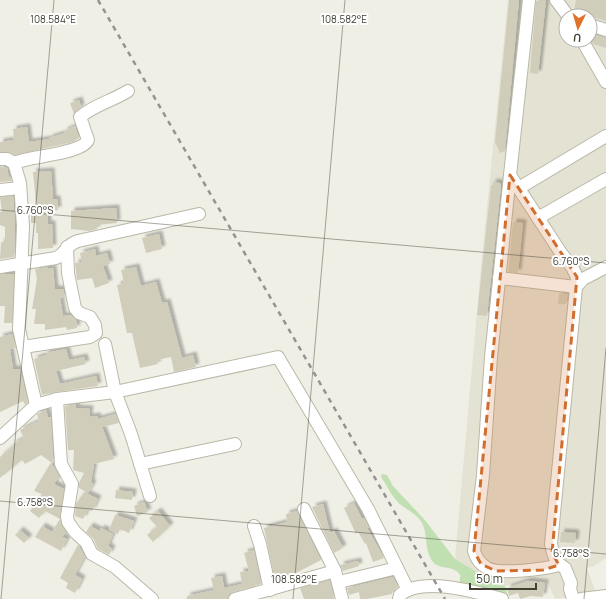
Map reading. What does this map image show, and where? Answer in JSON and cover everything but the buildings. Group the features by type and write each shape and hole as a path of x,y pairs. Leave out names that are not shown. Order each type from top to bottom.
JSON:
{"street":[{"path":"529,0 491,357 483,475 474,551 476,559 481,564 496,571 543,570 559,565"},
{"path":"588,48 602,68 606,82"},
{"path":"14,163 21,160 60,153 83,146 88,140 80,117 93,107 114,100 128,91"},
{"path":"519,188 606,136"},
{"path":"0,160 7,159 14,163 18,170 20,188 22,264 19,320 36,405"},
{"path":"510,175 575,272 576,287 551,544 552,553 559,565 565,568 571,583 572,594"},
{"path":"538,218 606,179"},
{"path":"0,190 20,188"},
{"path":"0,267 58,257 67,247 78,241 199,214"},
{"path":"24,347 90,337 96,333 95,326 90,317 78,313 75,308 68,272 67,247"},
{"path":"576,287 583,279 606,267"},
{"path":"499,278 576,287"},
{"path":"104,344 115,392 150,496"},
{"path":"0,438 36,405 57,399 115,392 272,357 278,358 368,509 408,590"},
{"path":"57,399 61,464 72,484 67,516 68,522 75,532 86,542 92,554 115,568 152,599"},
{"path":"140,464 236,444"},
{"path":"304,509 337,577 342,599"},
{"path":"254,526 273,592"},
{"path":"236,599 337,577 397,568"},
{"path":"399,599 400,595 408,590 438,586 473,591 502,599"},
{"path":"581,599 606,596"}],"highlighted area":[{"path":"510,175 577,277 552,553 559,565 543,570 496,571 481,564 474,551"}],"shaded area":[{"path":"508,0 606,0 606,558 594,566 587,568 596,593 555,599 547,581 528,580 505,586 499,585 455,559 481,266"}],"green space":[{"path":"382,474 387,475 393,486 424,519 455,559 499,585 505,586 509,599 492,592 460,584 460,576 458,572 439,566 433,562 428,553 422,523 416,516 396,500 381,477"}],"railway":[{"path":"98,0 445,599"}]}
